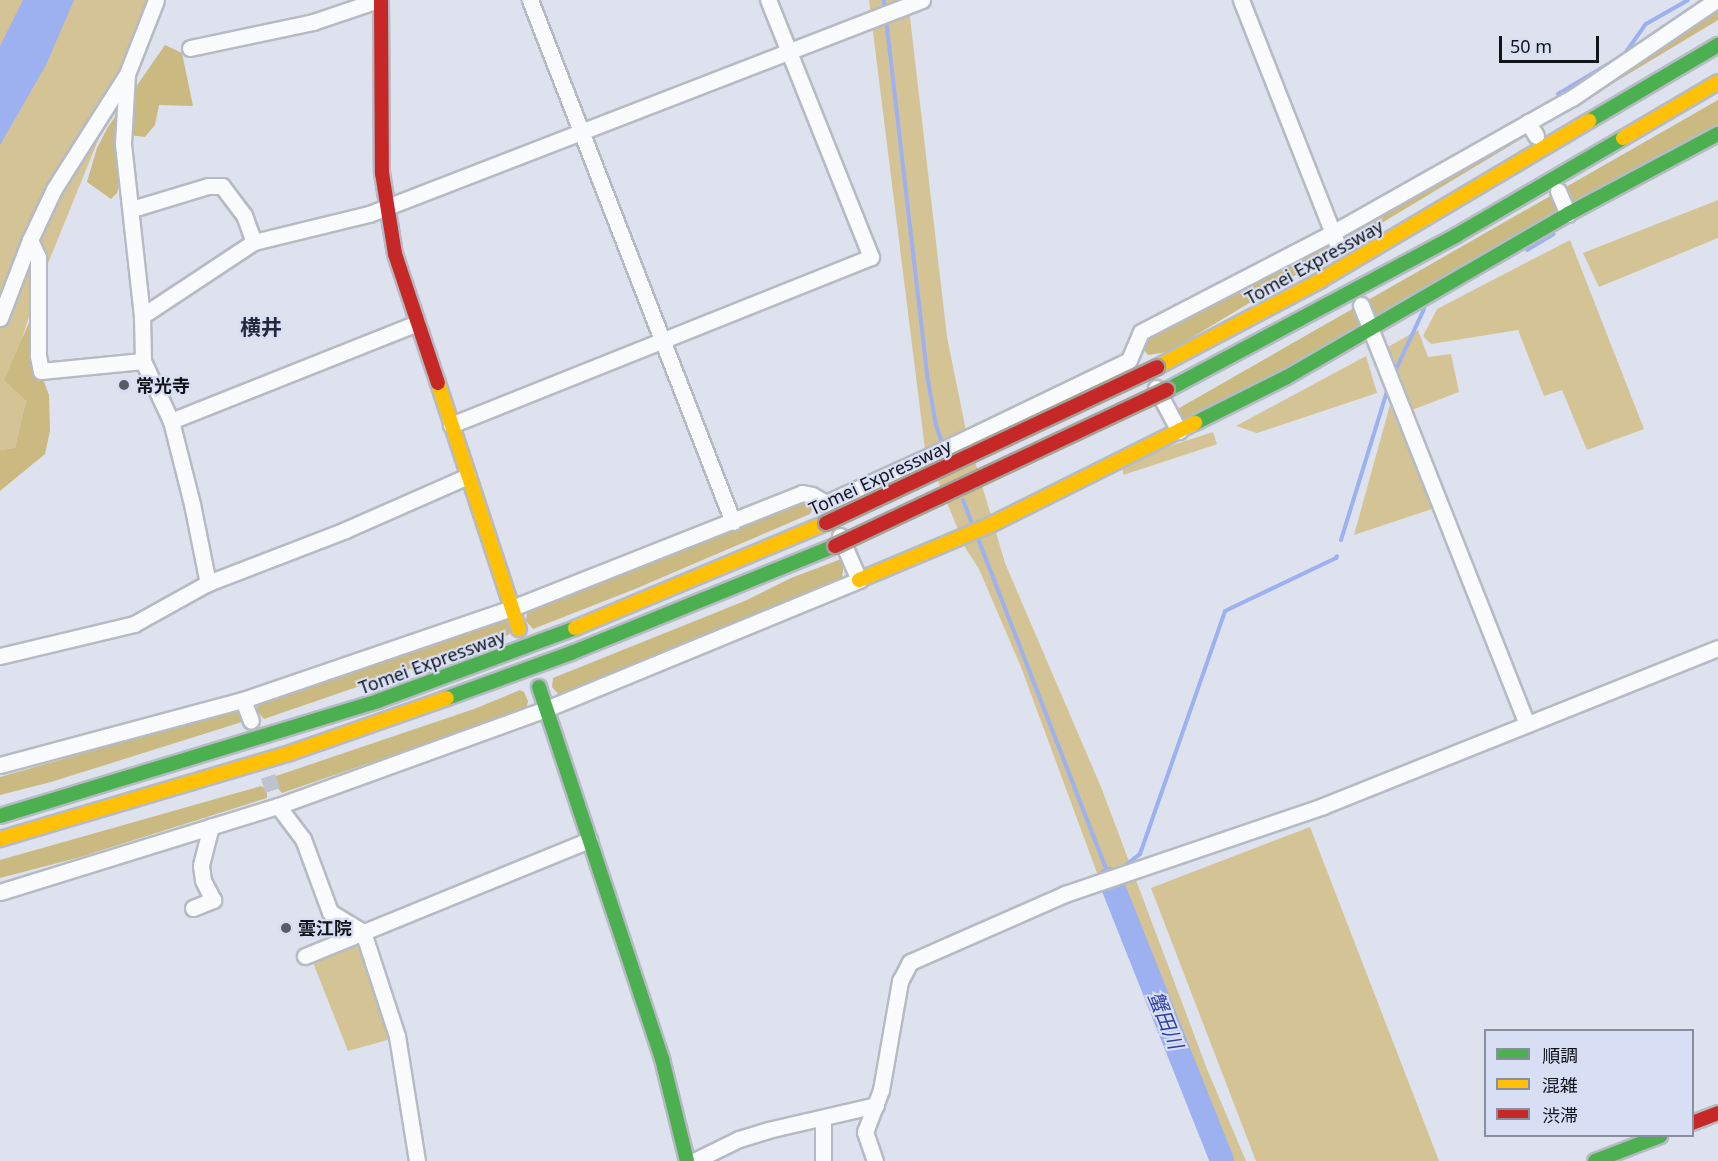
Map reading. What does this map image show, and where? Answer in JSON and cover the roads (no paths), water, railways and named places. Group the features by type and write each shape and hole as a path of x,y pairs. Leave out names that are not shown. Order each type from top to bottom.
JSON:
{"main road":[{"path":"380,0 382,173 395,254 519,629"},
{"name":"Tomei Expressway","path":"0,816 378,701 564,633 826,523 1157,367 1321,280 1610,110 1718,43"},
{"path":"0,839 290,753 352,732 571,653 835,546 997,472 1167,390 1457,236 1718,82"},
{"path":"859,580 992,524 1287,377 1568,214 1718,134"},
{"path":"538,687 662,1059 687,1161"},
{"path":"1694,1122 1718,1113"},
{"path":"1595,1161 1657,1137"}],"street":[{"path":"0,318 30,240 54,189 127,74 156,0"},
{"path":"190,48 313,22 380,0"},
{"path":"530,0 733,522"},
{"path":"451,425 872,257 768,0"},
{"path":"142,316 254,242 386,207 922,0"},
{"path":"1241,0 1335,239"},
{"path":"826,503 960,442 1129,360 1141,332 1335,239 1528,122 1572,98 1716,0"},
{"path":"127,74 123,144 132,209 142,316 143,361 171,422 192,504 208,583"},
{"path":"1528,122 1536,136"},
{"path":"132,209 208,186 222,186 244,214 254,242"},
{"path":"1558,191 1568,214"},
{"path":"30,240 38,257 38,356 41,371 143,361"},
{"path":"1361,305 1527,724"},
{"path":"171,422 417,323"},
{"path":"1135,348 1179,431"},
{"path":"0,656 134,624 208,583 345,530 468,476"},
{"path":"0,765 243,700 512,608 802,493 812,495 826,503 859,580 546,709 278,806 0,892"},
{"path":"875,1161 865,1132 881,1090 900,981 910,962 1065,894 1323,806 1718,648"},
{"path":"243,700 251,721"},
{"path":"278,806 303,839 330,912 363,932 397,1036 417,1161"},
{"path":"193,908 213,900 203,880 201,865 211,826"},
{"path":"305,956 589,840"},
{"path":"694,1161 739,1139 876,1105"},
{"path":"822,1161 823,1119"}],"water":[{"path":"23,0 74,0 46,65 0,145 0,46"}],"waterway":[{"path":"884,0 885,11"},
{"path":"1624,55 1646,24 1688,0"},
{"path":"886,19 927,375 936,425 943,445"},
{"path":"1558,94 1615,60"},
{"path":"1527,250 1554,234"},
{"path":"1393,376 1424,309"},
{"path":"1341,540 1388,388"},
{"path":"963,500 972,524"},
{"path":"977,536 1109,876"},
{"path":"1122,868 1140,854 1225,611 1337,556"},
{"name":"蟹田川","path":"1110,879 1222,1161"}],"tunnel":[{"path":"261,754 278,806"}],"place":[{"name":"常光寺","path":"124,385"},
{"name":"雲江院","path":"286,928"}],"district":[{"name":"横井","path":"261,327"}]}
